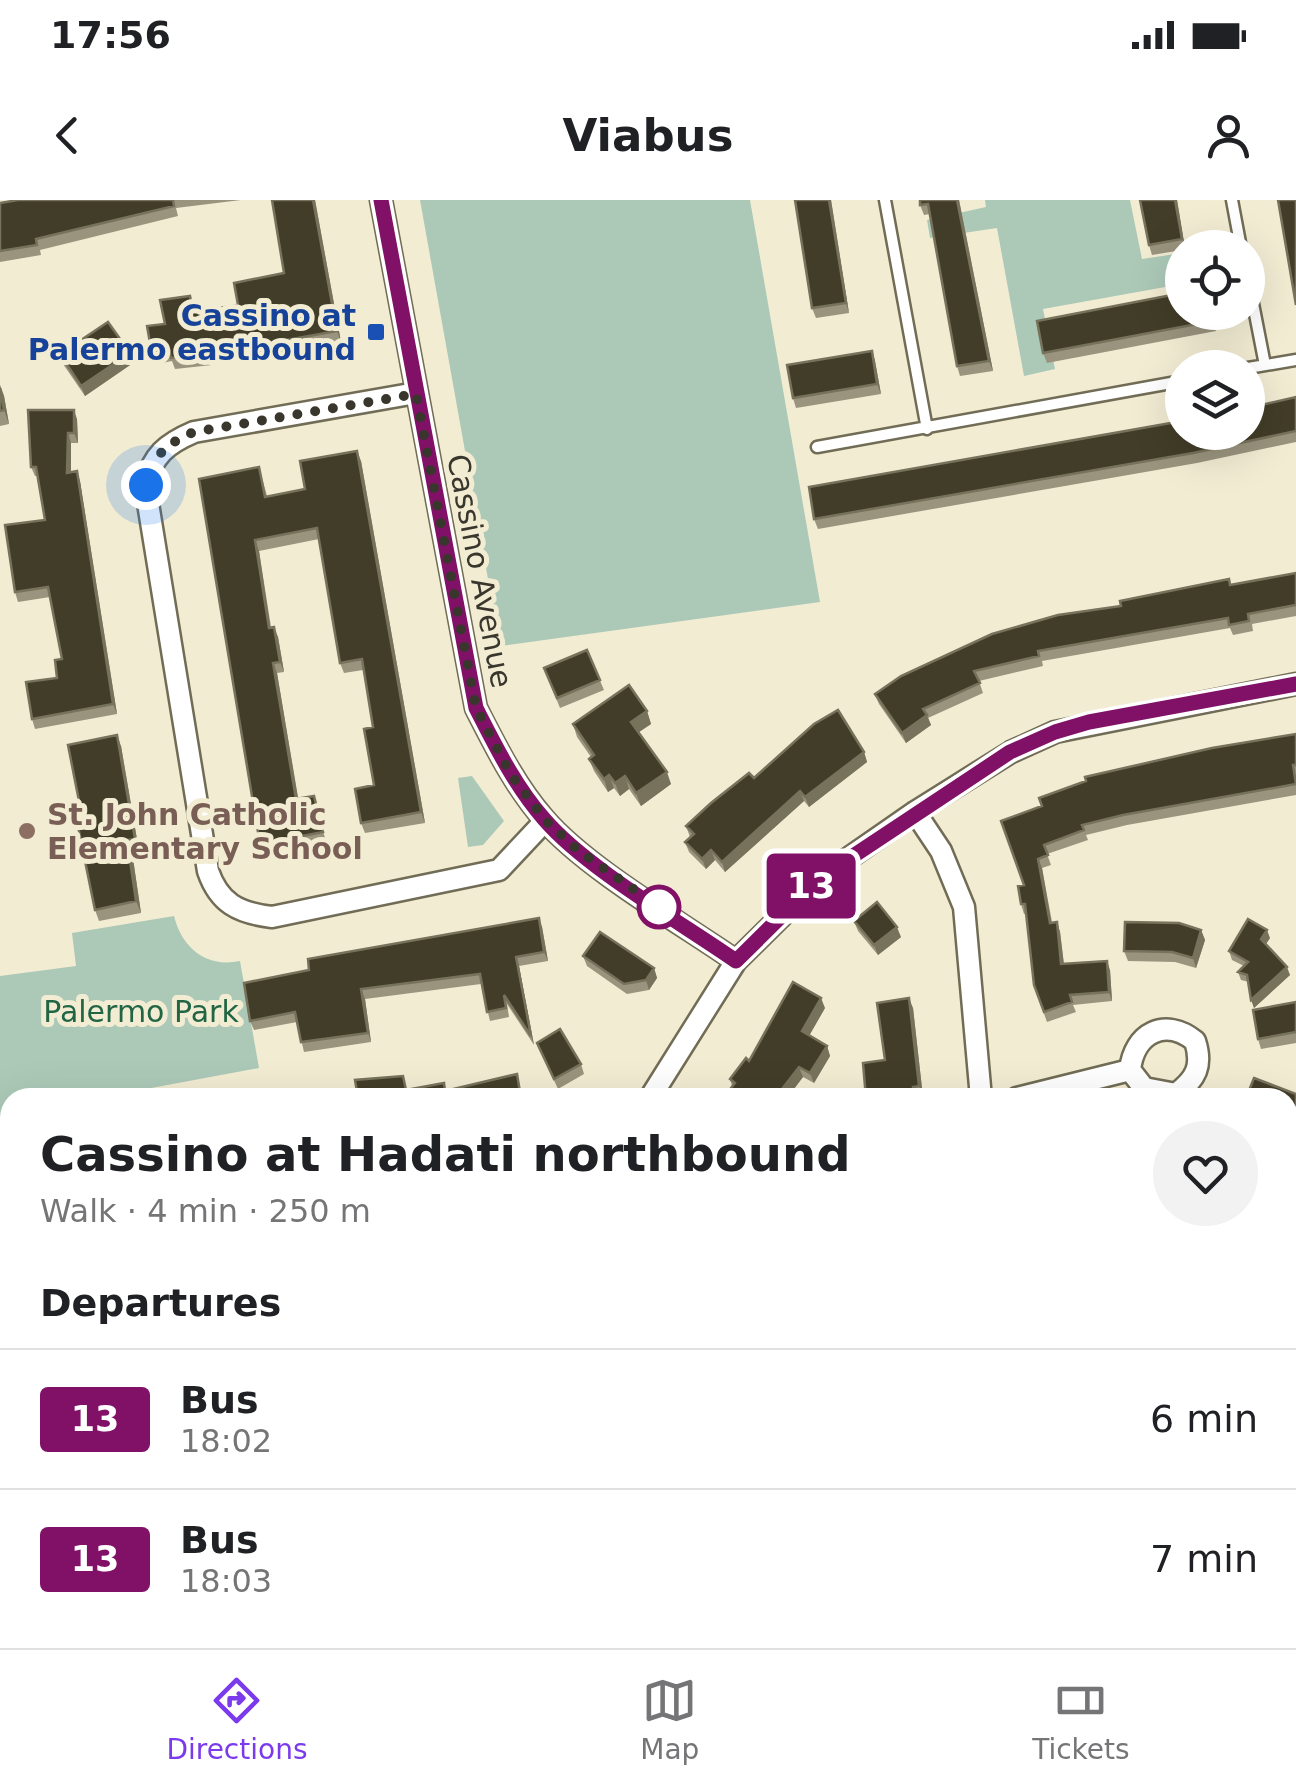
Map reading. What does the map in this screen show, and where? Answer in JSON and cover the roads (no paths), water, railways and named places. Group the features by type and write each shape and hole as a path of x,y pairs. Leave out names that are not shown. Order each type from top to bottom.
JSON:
{"street":[{"name":"Cassino Avenue","path":"381,200 476,708 511,775 546,821 579,851 736,961"},
{"path":"416,394 194,432 167,443 151,464 146,485 208,871 216,894 234,908 272,917 498,870 546,821"},
{"path":"656,1088 736,961 820,878 1010,752 1055,732 1296,684"},
{"path":"915,812 940,851 964,907 980,1088"},
{"path":"1057,1088 1130,1070"}],"lane":[{"path":"885,200 927,430"},
{"path":"1232,200 1238,230"},
{"path":"1265,365 1296,360"},
{"path":"817,447 1165,384"}],"place":[{"name":"Cassino at Palermo eastbound","path":"376,332"},
{"name":"St. John Catholic Elementary School","path":"27,831"}],"park label":[{"name":"Palermo Park","path":"141,1011"}]}
